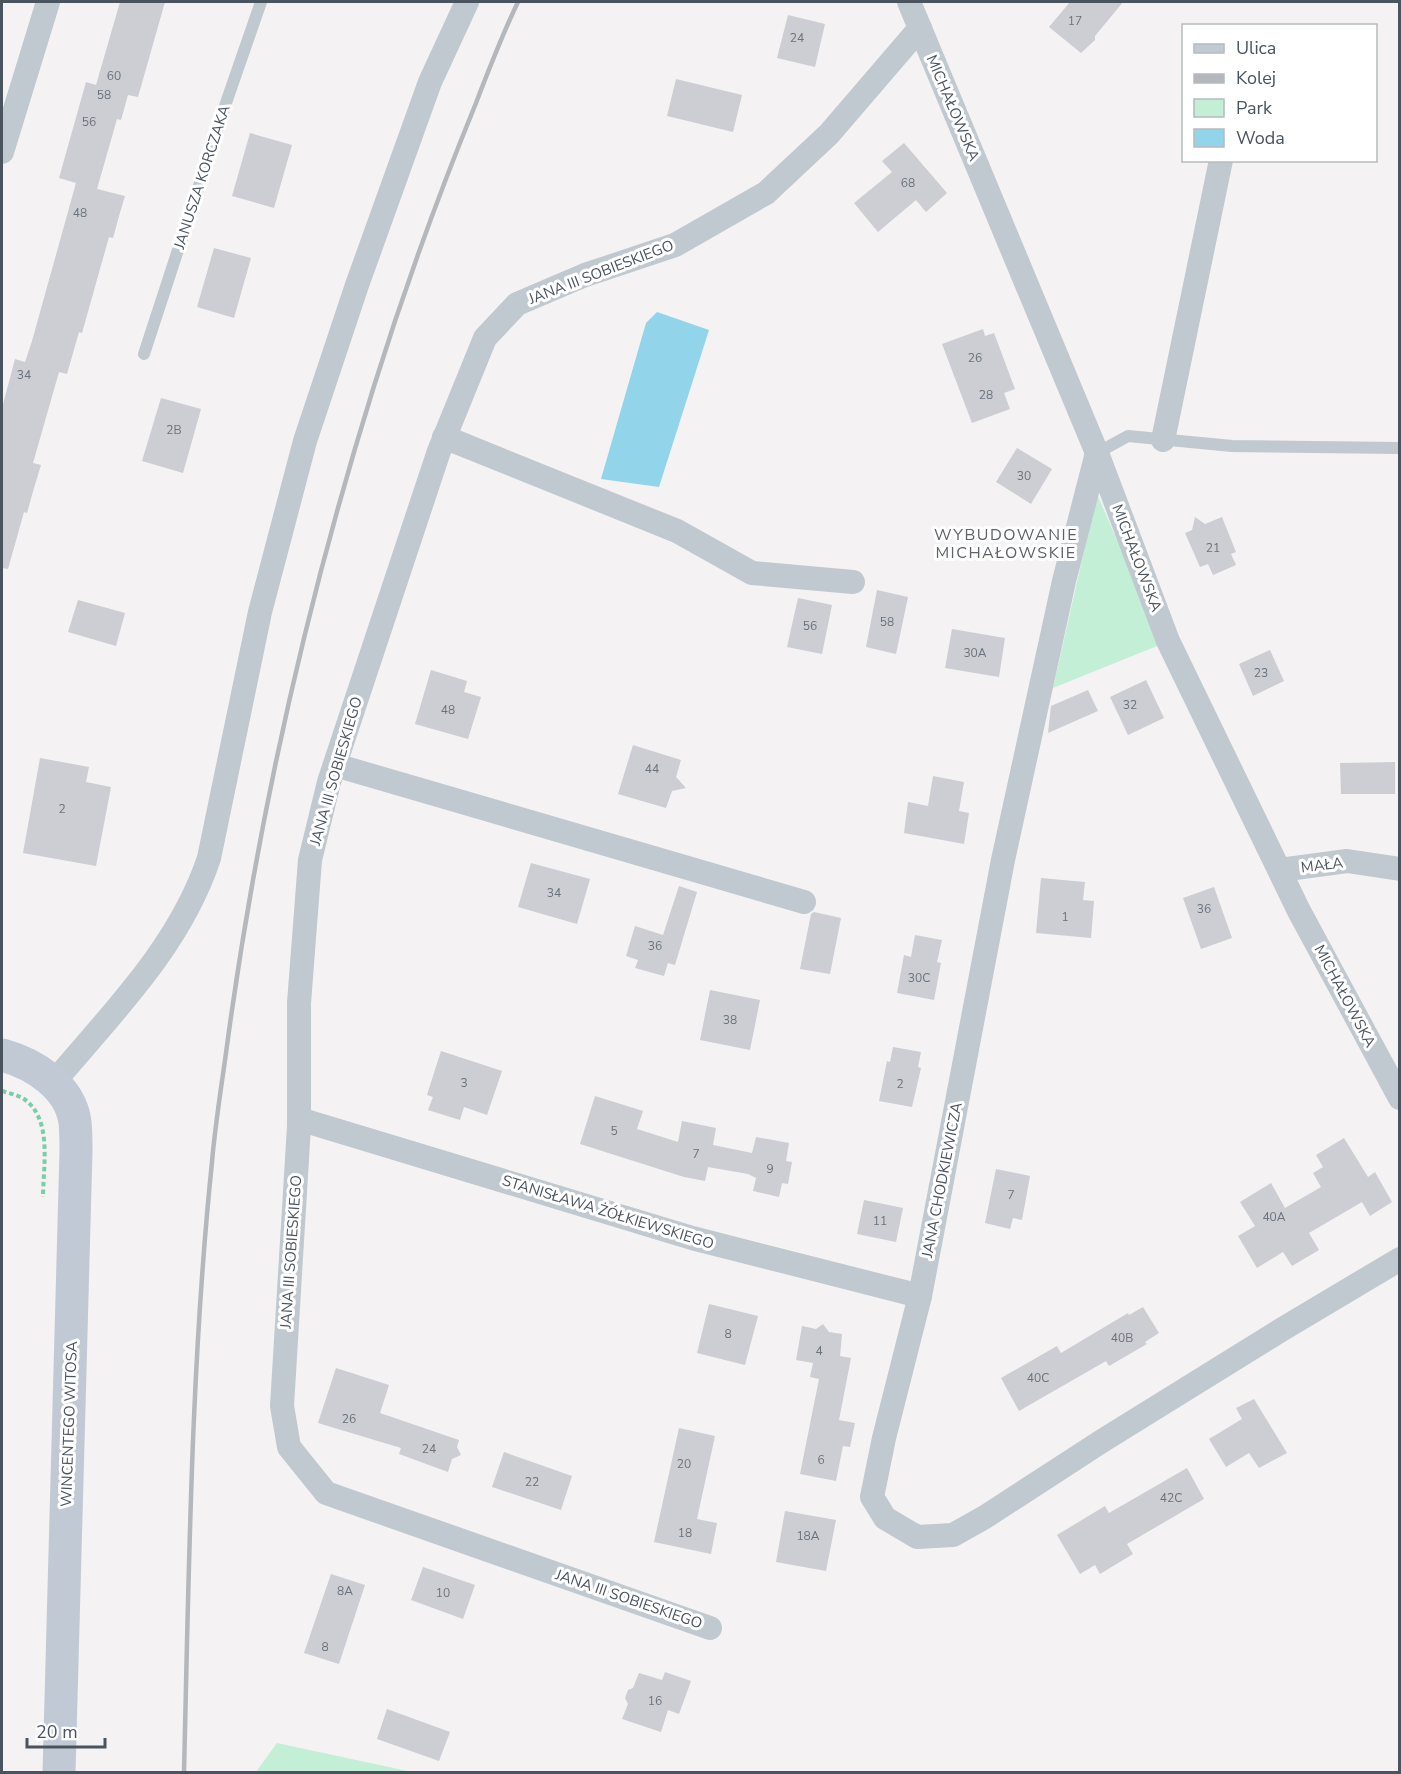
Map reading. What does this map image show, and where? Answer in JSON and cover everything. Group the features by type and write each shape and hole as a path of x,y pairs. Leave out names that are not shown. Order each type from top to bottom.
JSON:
{"street":[{"path":"2,152 48,2"},
{"path":"2,1055 33,1068 54,1082 163,951 190,906 202,880 209,858 260,612 305,441 357,285 430,82 467,2"},
{"name":"MICHAŁOWSKA","path":"909,2 1097,453 1168,641 1299,911 1400,1098"},
{"name":"JANA III SOBIESKIEGO","path":"710,1628 326,1493 289,1447 282,1406 299,1119 299,1003 310,860 335,765 444,437 485,338 517,304 585,276 675,245 766,193 829,134 920,28"},
{"path":"1163,440 1221,162"},
{"path":"444,437 677,531 752,573 853,582"},
{"name":"JANA CHODKIEWICZA","path":"1097,453 1064,581 1002,860 920,1296 884,1438 872,1497 885,1518 916,1537 953,1535 1400,1259"},
{"path":"335,765 804,902"},
{"name":"MAŁA","path":"1280,870 1347,861 1400,869"},
{"name":"WINCENTEGO WITOSA","path":"54,1082 67,1100 75,1120 76,1151 59,1773"},
{"name":"STANISŁAWA ŻÓŁKIEWSKIEGO","path":"299,1119 692,1238 920,1296"}],"lane":[{"name":"JANUSZA KORCZAKA","path":"144,354 261,2"},
{"path":"1097,453 1128,436 1232,446 1400,448"}],"path":[{"path":"2,1091 24,1098 39,1117 44,1139 42,1198"}],"green space":[{"path":"1097,494 1162,644 1053,688"},
{"path":"277,1743 412,1772 256,1772"}],"water":[{"path":"657,312 709,330 659,487 601,479 646,323"}],"building":[{"path":"120,2 165,2 138,97 128,95 121,120 117,119 97,189 125,196 113,238 109,237 82,333 79,332 67,374 59,372 33,463 41,465 27,513 24,512 8,569 2,568 2,408 15,359 25,362 32,341 76,183 59,178 86,82 96,85"},
{"path":"1070,2 1123,2 1095,36 1095,40 1081,53 1049,27"},
{"path":"788,15 825,24 815,67 777,58"},
{"path":"676,79 742,95 733,132 667,116"},
{"path":"250,133 292,145 274,208 232,196"},
{"path":"904,143 947,193 926,212 916,200 878,232 854,203 892,172 882,161"},
{"path":"214,248 251,258 234,318 197,307"},
{"path":"983,329 985,336 994,333 1015,389 1004,393 1010,409 972,423 942,344"},
{"path":"161,398 201,409 183,473 142,461"},
{"path":"1017,448 1052,469 1031,504 996,482"},
{"path":"1195,517 1205,524 1222,517 1236,552 1231,554 1236,565 1213,575 1208,564 1200,567 1185,533 1192,530"},
{"path":"877,590 908,597 896,654 866,647"},
{"path":"798,598 832,605 822,654 787,647"},
{"path":"78,600 125,613 116,646 68,632"},
{"path":"952,629 1005,638 999,677 945,668"},
{"path":"1270,650 1284,681 1253,696 1239,664"},
{"path":"431,670 467,681 464,692 481,697 468,739 415,724"},
{"path":"1146,680 1164,718 1128,735 1110,697"},
{"path":"1088,690 1098,711 1048,733 1051,706"},
{"path":"633,745 681,760 676,777 686,788 672,791 666,808 618,794"},
{"path":"40,758 89,767 86,782 111,787 96,866 23,853"},
{"path":"1395,762 1395,794 1341,794 1340,763"},
{"path":"933,776 964,782 959,811 969,813 964,844 904,833 908,802 928,806"},
{"path":"531,863 590,879 577,924 518,907"},
{"path":"1041,878 1085,882 1083,900 1094,901 1091,938 1036,933"},
{"path":"679,886 697,892 675,965 668,963 664,976 635,968 638,960 626,956 635,926 663,935"},
{"path":"1214,887 1232,938 1201,949 1183,898"},
{"path":"814,912 841,918 830,974 800,969 811,914"},
{"path":"915,935 942,940 937,962 941,963 934,1000 897,993 904,955 911,957"},
{"path":"710,990 760,1000 750,1050 700,1040"},
{"path":"893,1047 921,1052 918,1067 921,1068 912,1107 879,1101 887,1061 890,1062"},
{"path":"441,1051 502,1071 487,1115 464,1107 460,1120 428,1110 433,1097 427,1095"},
{"path":"595,1096 643,1111 637,1129 678,1142 682,1121 716,1128 713,1145 752,1153 756,1137 789,1143 786,1161 792,1162 788,1184 782,1183 779,1197 753,1191 756,1178 748,1174 708,1167 705,1181 684,1177 580,1144"},
{"path":"1344,1138 1368,1177 1375,1172 1392,1202 1370,1216 1362,1202 1309,1233 1319,1250 1292,1266 1283,1252 1257,1268 1238,1236 1255,1226 1240,1202 1271,1183 1285,1208 1321,1187 1313,1173 1323,1167 1316,1155"},
{"path":"996,1169 1030,1176 1022,1220 1013,1218 1010,1229 985,1223"},
{"path":"864,1200 903,1208 896,1242 857,1234"},
{"path":"709,1304 758,1316 745,1365 697,1353"},
{"path":"1143,1307 1159,1333 1145,1342 1147,1344 1109,1366 1106,1361 1019,1411 1001,1378 1057,1346 1061,1353 1128,1313 1129,1315"},
{"path":"823,1324 829,1332 842,1334 840,1356 851,1358 839,1420 855,1423 850,1447 843,1446 836,1481 800,1474 819,1379 810,1377 813,1363 796,1360 802,1326 816,1329"},
{"path":"336,1368 389,1385 380,1413 459,1440 457,1447 461,1455 452,1459 448,1472 399,1454 401,1448 318,1423"},
{"path":"1254,1399 1287,1453 1259,1468 1249,1453 1226,1467 1209,1439 1242,1419 1236,1408"},
{"path":"679,1428 715,1436 697,1519 717,1523 711,1554 654,1542"},
{"path":"504,1452 572,1476 561,1510 492,1487"},
{"path":"1187,1468 1204,1499 1127,1544 1133,1554 1100,1574 1095,1565 1080,1574 1057,1535 1105,1506 1109,1513"},
{"path":"785,1511 836,1520 826,1571 776,1562"},
{"path":"423,1567 475,1585 463,1619 411,1600"},
{"path":"331,1574 365,1585 339,1664 304,1653"},
{"path":"665,1672 691,1681 679,1714 668,1710 661,1732 622,1719 628,1704 625,1698 628,1690 633,1688 639,1673 662,1680"},
{"path":"387,1709 450,1732 439,1761 377,1739"}],"railway":[{"path":"184,1772 192,1467 199,1314 213,1148 252,884 305,633 349,468 397,314 435,208 518,2"}],"district":[{"name":"WYBUDOWANIE MICHAŁOWSKIE","path":"1006,544"}]}
